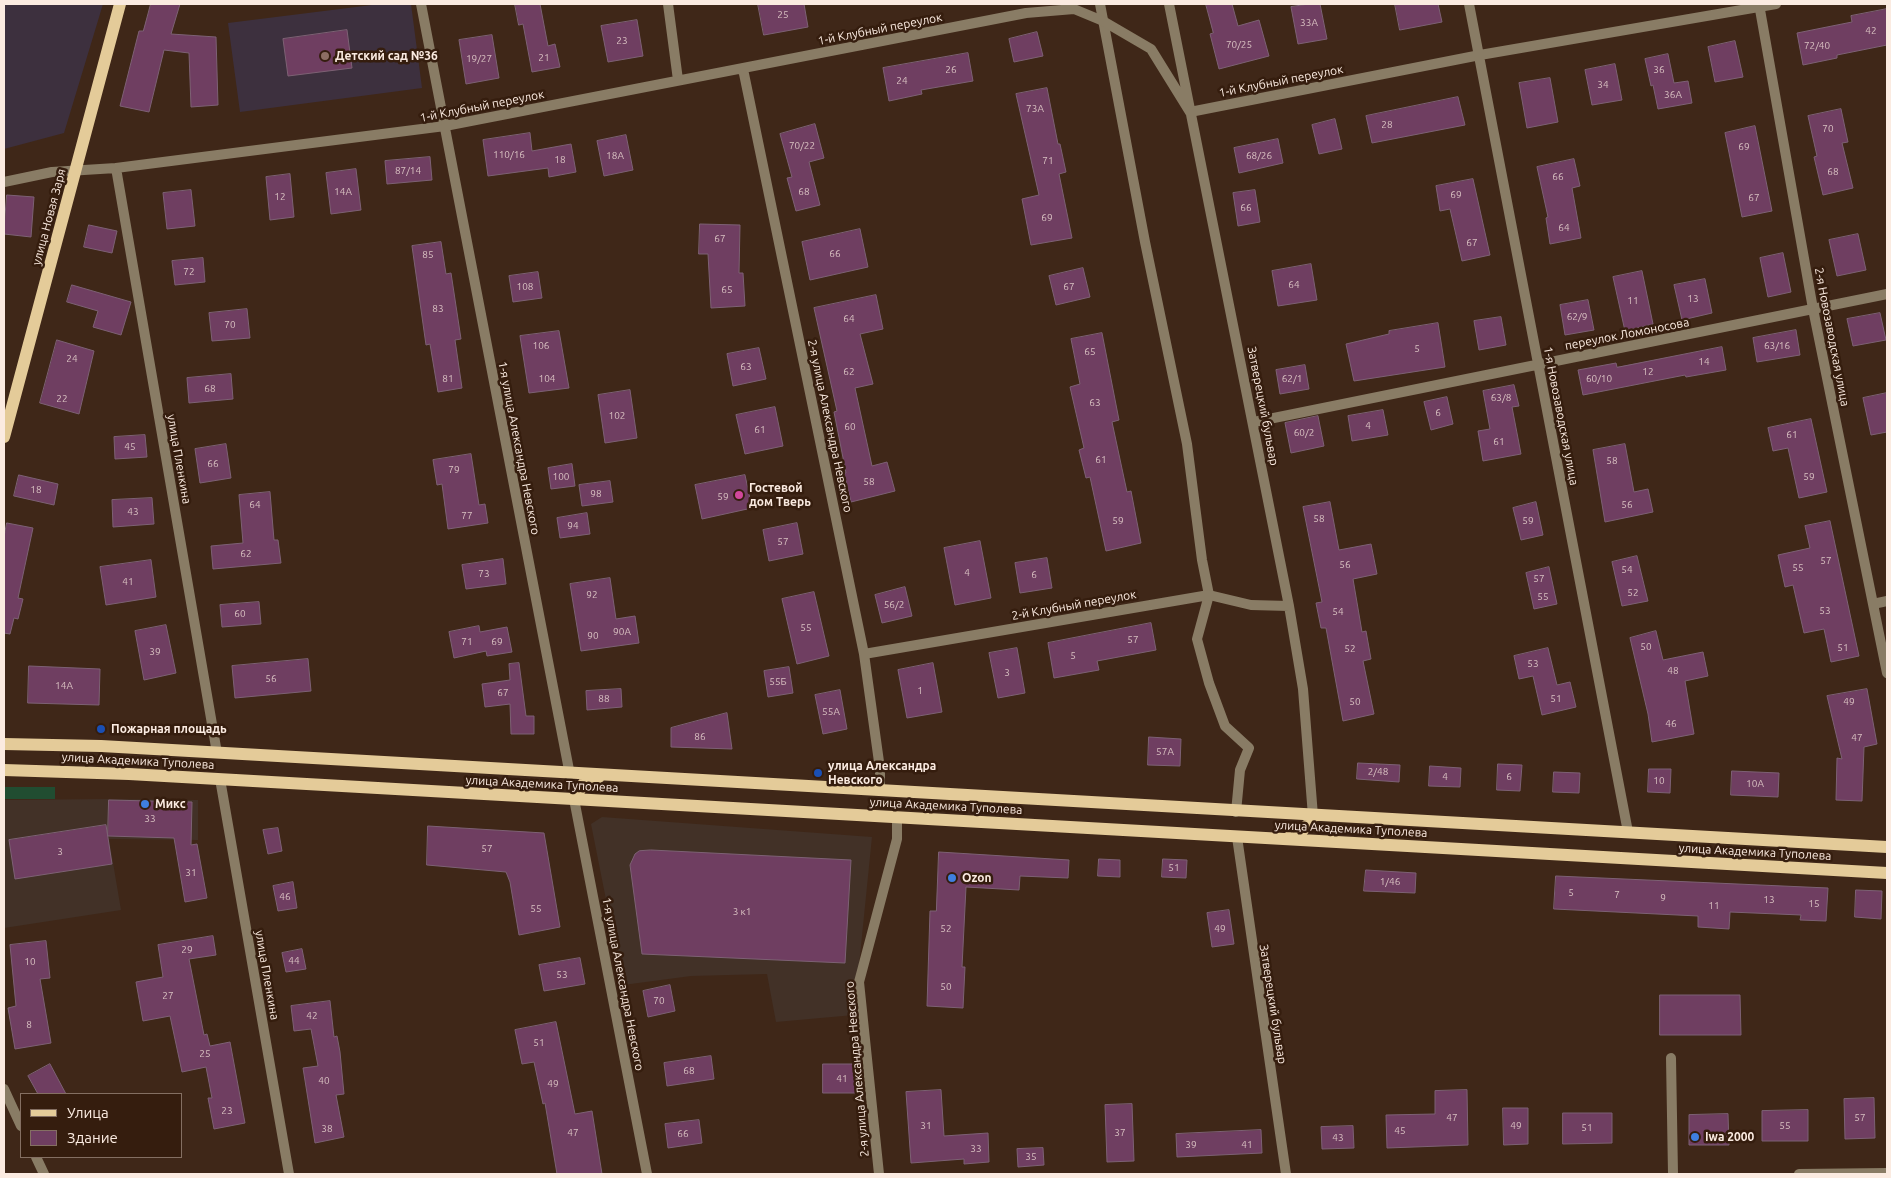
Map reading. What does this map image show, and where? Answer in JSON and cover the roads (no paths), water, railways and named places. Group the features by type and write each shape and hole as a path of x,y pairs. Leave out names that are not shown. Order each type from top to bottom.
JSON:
{"main road":[{"name":"улица Новая Заря","path":"4,437 120,4"},
{"name":"улица Академика Туполева","path":"4,744 101,746 570,775 1887,847"},
{"name":"улица Академика Туполева","path":"4,770 70,771 220,779 1886,873"},
{"path":"574,799 584,783 602,776"},
{"path":"1283,839 1304,830 1310,824 1313,816"}],"street":[{"name":"1-я улица Александра Невского","path":"421,4 570,775"},
{"path":"668,4 678,80"},
{"path":"1100,4 1145,242 1187,444 1202,560 1209,595 1196,638 1209,683 1226,726 1249,748 1240,770 1236,812"},
{"name":"Затверецкий бульвар","path":"1169,4 1254,422 1289,606 1303,689 1313,816"},
{"name":"1-я Новозаводская улица","path":"1469,4 1628,832"},
{"name":"1-й Клубный переулок","path":"4,182 52,172 116,168 445,126 1026,13 1074,9 1103,21 1151,49 1190,112 1480,55 1760,5 1776,4"},
{"name":"2-я Новозаводская улица","path":"1760,5 1813,309 1887,673"},
{"name":"2-я улица Александра Невского","path":"743,69 864,654 880,769 880,791"},
{"name":"улица Пленкина","path":"116,168 217,753"},
{"name":"переулок Ломоносова","path":"1254,422 1887,294"},
{"name":"2-й Клубный переулок","path":"864,654 1209,595 1251,605 1289,606"},
{"path":"1873,604 1887,601"},
{"name":"улица Пленкина","path":"220,779 289,1174"},
{"name":"1-я улица Александра Невского","path":"574,799 647,1174"},
{"name":"2-я улица Александра Невского","path":"879,1174 859,982 897,839 897,817"},
{"name":"Затверецкий бульвар","path":"1237,836 1286,1174"},
{"path":"1671,1058 1673,1174"},
{"path":"4,1089 20,1124"},
{"path":"36,1158 44,1174"},
{"path":"1800,1174 1887,1173"}],"place":[{"name":"Детский сад №36","path":"325,56"},
{"name":"Гостевой дом Тверь","path":"739,495"},
{"name":"Пожарная площадь","path":"101,729"},
{"name":"улица Александра Невского","path":"818,773"},
{"name":"Микс","path":"145,804"},
{"name":"Ozon","path":"952,878"},
{"name":"Iwa 2000","path":"1695,1137"}]}
